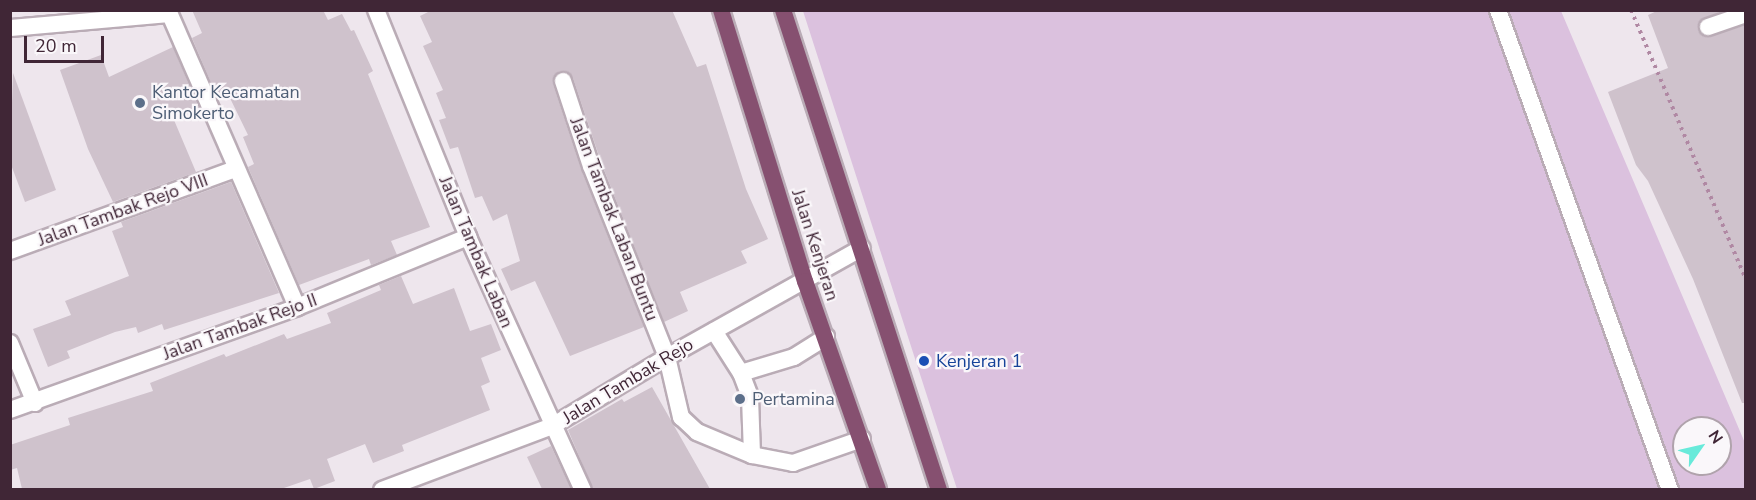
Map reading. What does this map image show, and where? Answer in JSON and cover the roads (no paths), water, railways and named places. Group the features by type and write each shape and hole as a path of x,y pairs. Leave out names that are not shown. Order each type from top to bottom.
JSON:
{"highway":[{"name":"Jalan Kenjeran","path":"720,10 806,281 878,489"},
{"path":"783,10 939,489"}],"street":[{"name":"Jalan Tambak Laban","path":"376,10 468,237 552,426 583,489"},
{"path":"1498,10 1670,489"},
{"path":"10,28 168,12 297,307"},
{"path":"1708,27 1746,14"},
{"name":"Jalan Tambak Laban Buntu","path":"563,81 591,166 667,357 681,417 688,427 752,455 793,463 862,439"},
{"name":"Jalan Tambak Rejo VIII","path":"10,251 235,169"},
{"name":"Jalan Tambak Rejo II","path":"10,410 35,403 297,307 468,237"},
{"name":"Jalan Tambak Rejo","path":"382,489 552,426 667,357 862,249"},
{"path":"714,331 741,373 750,398 752,455"},
{"path":"741,373 794,357 826,337"},
{"path":"10,343 35,403"}],"place":[{"name":"Kantor Kecamatan Simokerto","path":"140,103"},
{"name":"Kenjeran 1","path":"924,361"},
{"name":"Pertamina","path":"740,399"}]}
